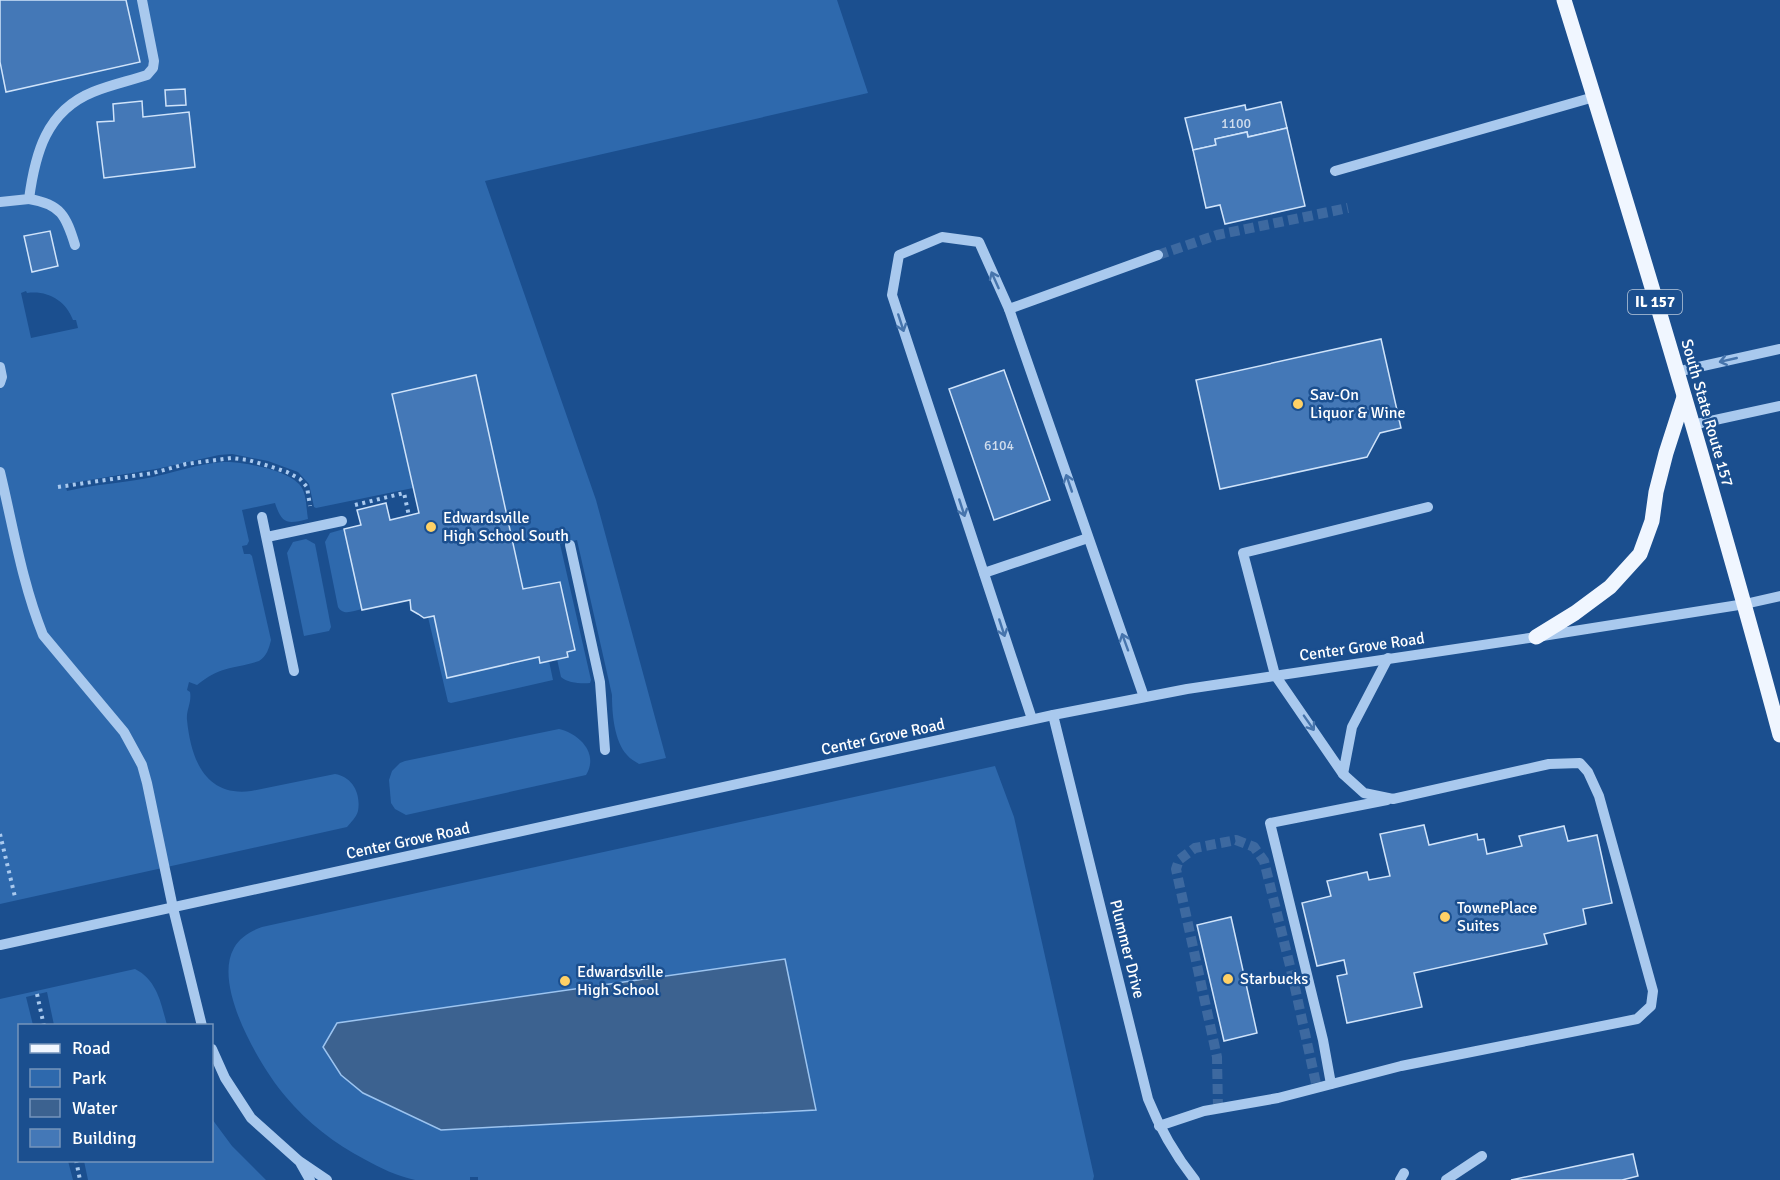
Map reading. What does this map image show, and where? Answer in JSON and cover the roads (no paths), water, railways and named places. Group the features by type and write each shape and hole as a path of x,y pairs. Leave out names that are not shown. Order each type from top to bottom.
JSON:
{"main road":[{"name":"South State Route 157","path":"1564,0 1745,604 1780,735"},
{"path":"1536,637 1575,613 1610,587 1640,554 1652,521 1656,492 1666,453 1684,397"}],"street":[{"path":"29,199 36,156 43,140 61,113 93,92 147,75 153,68 154,61 142,0"},
{"path":"1335,171 1594,97"},
{"path":"0,202 29,199 47,202 61,212 75,245"},
{"path":"1032,719 892,296 899,255 942,237 979,242 1009,309 1144,697"},
{"path":"1009,309 1158,255"},
{"path":"1676,372 1780,349"},
{"path":"0,367 2,377 0,383"},
{"path":"1692,424 1780,406"},
{"path":"0,472 36,618 43,635 124,732 142,765 173,908 202,1024"},
{"path":"1393,799 1364,793 1343,774 1275,675 1243,553 1428,507"},
{"path":"262,517 294,670"},
{"path":"267,537 342,521"},
{"path":"984,573 1088,538"},
{"path":"570,545 600,682 605,750"},
{"name":"Center Grove Road","path":"0,945 1032,719 1144,697 1745,604 1780,596"},
{"path":"1343,774 1352,726 1388,658"},
{"name":"Plummer Drive","path":"1053,715 1148,1099 1159,1126 1178,1158 1195,1180"},
{"path":"1159,1126 1204,1111 1278,1098 1401,1066 1637,1019 1651,1006 1653,991 1599,796 1588,772 1580,763 1549,764 1393,799 1270,823 1323,1040 1331,1084"},
{"path":"213,1051 225,1078 251,1118 299,1161 327,1180"},
{"path":"1446,1180 1482,1156"},
{"path":"299,1161 310,1180"}],"water":[{"path":"785,959 816,1110 441,1130 363,1093 341,1075 323,1047 337,1023"}],"tunnel":[{"path":"1158,255 1217,235 1348,208"},
{"path":"1218,1109 1217,1057 1176,869 1179,860 1195,848 1236,840 1254,847 1264,861 1317,1088"}],"place":[{"name":"Sav-On Liquor & Wine","path":"1298,404"},
{"name":"Edwardsville High School South","path":"431,527"},
{"name":"TownePlace Suites","path":"1445,917"},
{"name":"Starbucks","path":"1228,979"},
{"name":"Edwardsville High School","path":"565,981"}]}
